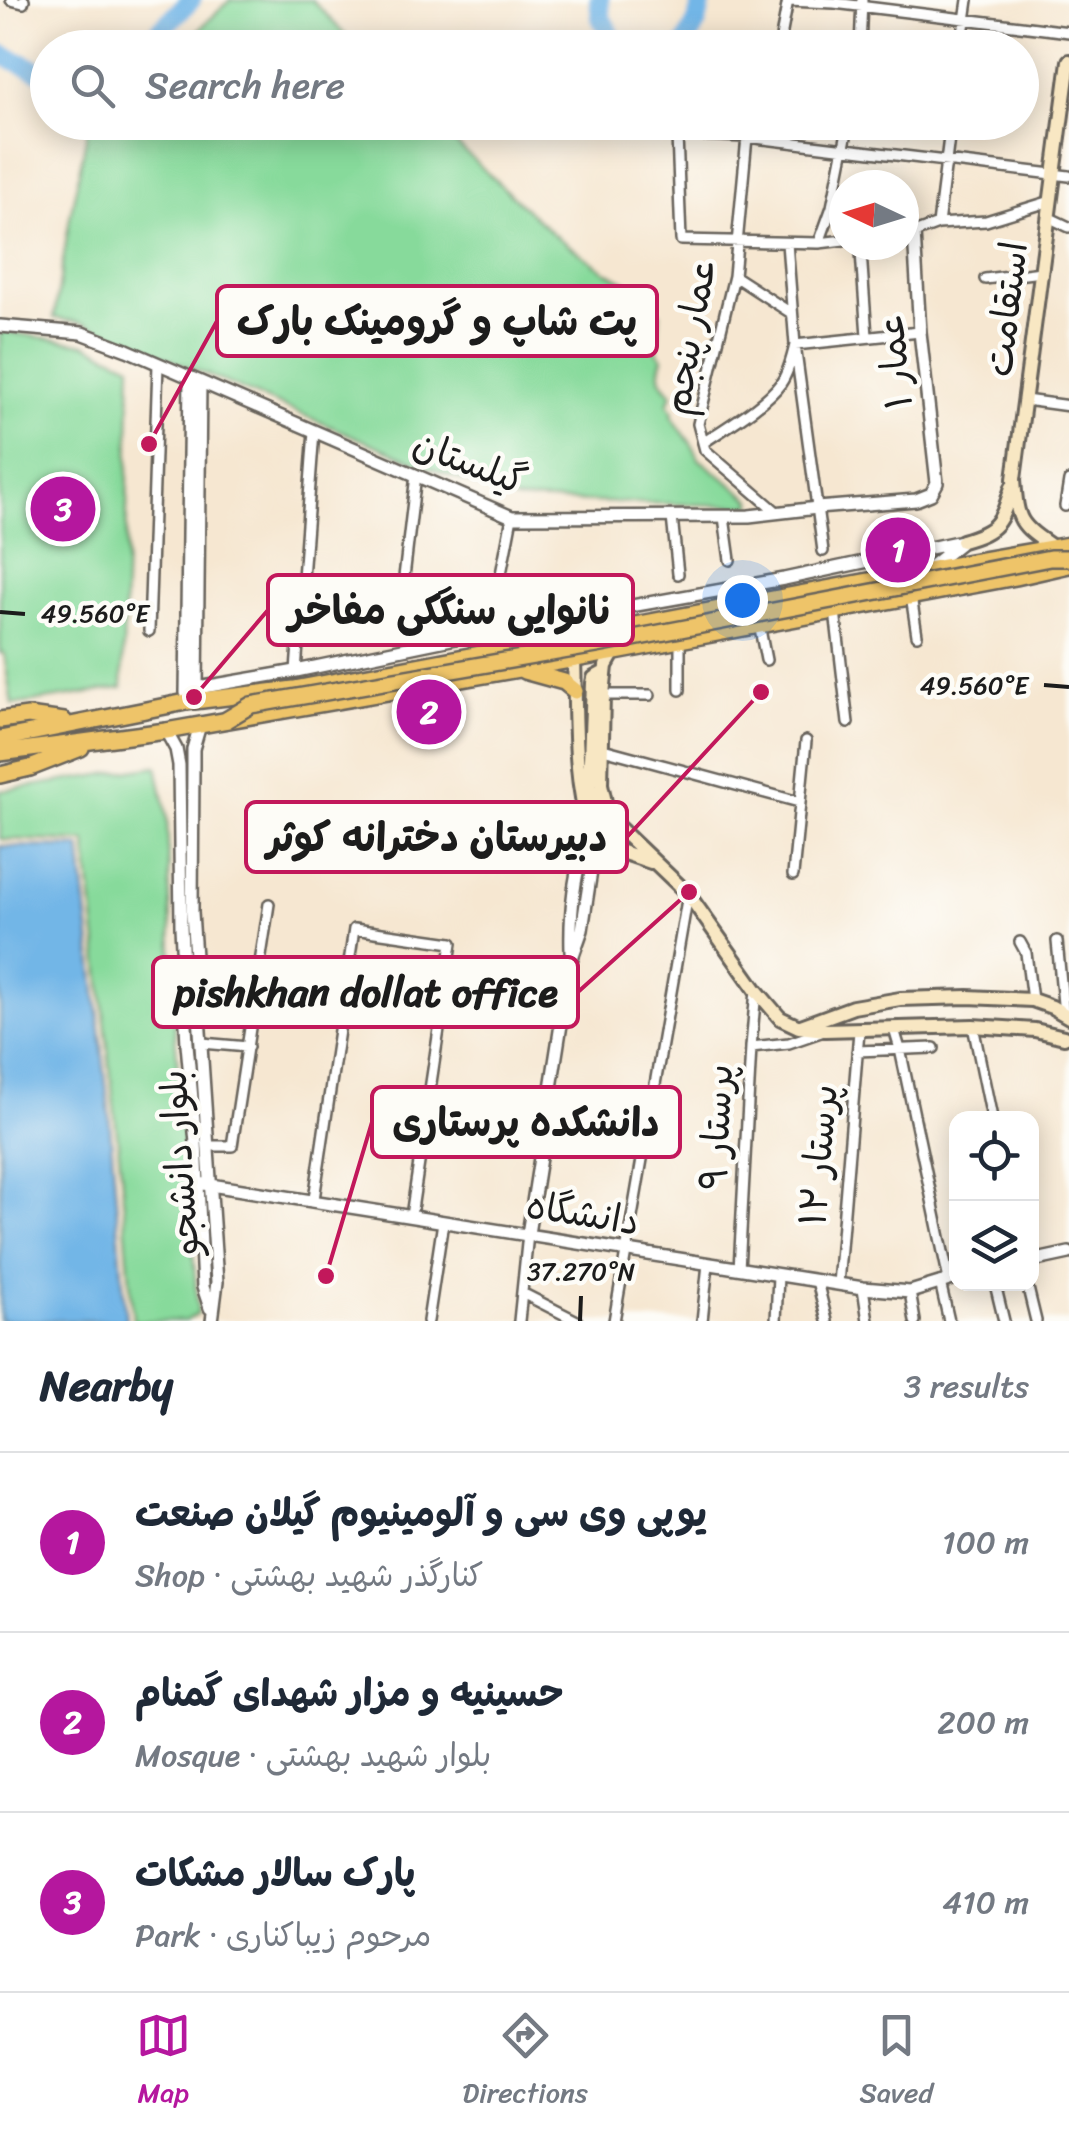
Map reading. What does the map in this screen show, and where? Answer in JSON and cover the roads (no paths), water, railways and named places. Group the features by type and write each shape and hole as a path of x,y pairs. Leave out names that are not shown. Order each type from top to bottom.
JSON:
{"highway":[{"path":"0,739 192,695 294,689 1061,547"},
{"path":"226,720 252,705 1050,558 1069,561"},
{"path":"0,753 166,731 515,670 911,596 1069,561"},
{"path":"814,592 805,597 804,610 827,611"},
{"path":"780,599 794,606 784,619"},
{"path":"571,638 574,659"},
{"path":"515,670 564,682 575,691"},
{"path":"0,720 28,716 78,724"},
{"path":"0,775 30,768 106,739"}],"main road":[{"name":"استقامت","path":"1061,547 1026,527 1018,517 1014,480 1069,60"},
{"path":"962,542 993,530 1002,518 1014,480"},
{"path":"602,833 603,695 605,672 614,652"},
{"path":"574,659 582,806 602,833 658,864 688,894 780,1018 799,1027 825,1030 1067,1028"},
{"path":"605,672 594,678 589,786 602,833 658,864"},
{"path":"799,1027 853,1008 900,999 968,997 1032,1000 1052,1007 1067,1028"}],"street":[{"path":"11,0 23,4 24,0"},
{"path":"963,30 968,0"},
{"path":"782,30 788,1 863,3 1069,32"},
{"path":"861,30 863,3"},
{"path":"677,140 681,240 829,242"},
{"name":"عمار پنجم","path":"747,140 734,276 698,424 704,450 778,513"},
{"path":"774,140 1069,176"},
{"path":"819,243 832,207 846,140"},
{"path":"938,224 949,140"},
{"path":"919,230 938,224 986,221 1050,201"},
{"path":"1048,218 1069,227"},
{"path":"786,242 791,313 823,552"},
{"path":"862,260 867,336"},
{"name":"عمار ۱","path":"912,260 937,484"},
{"path":"985,279 1041,272"},
{"path":"734,276 791,313"},
{"name":"گیلستان","path":"0,326 82,333 512,517 724,517 778,513 916,500 931,494 937,484"},
{"path":"795,345 920,332"},
{"path":"703,443 782,383 795,345"},
{"path":"149,631 158,364"},
{"path":"195,380 192,695 490,632 962,542"},
{"path":"1024,400 1069,406"},
{"path":"296,671 314,431"},
{"path":"398,628 416,475"},
{"path":"1065,506 1069,481"},
{"path":"490,632 512,517"},
{"path":"672,517 678,574"},
{"path":"724,517 730,560"},
{"path":"924,571 962,542"},
{"path":"830,570 834,588"},
{"path":"911,596 917,635"},
{"path":"827,611 848,722"},
{"path":"760,624 766,660"},
{"path":"680,640 680,690"},
{"path":"603,695 650,694"},
{"name":"بلوار دانشجو","path":"200,725 193,748 187,1044 203,1287 212,1316"},
{"name":"بلوار دانشجو","path":"166,731 176,748 179,766 187,927 202,1043 217,1282 212,1316"},
{"path":"794,874 806,741"},
{"path":"603,749 799,802"},
{"path":"179,766 183,759 193,764"},
{"path":"519,1321 528,1234 571,960 570,927 580,860 602,833"},
{"path":"614,1321 688,894"},
{"path":"209,1146 232,1146 269,904"},
{"path":"314,1200 354,929 452,943 411,1216"},
{"path":"1020,942 1026,953 1032,1000"},
{"path":"1057,942 1067,1028"},
{"name":"پرستار ۹","path":"738,1268 756,990"},
{"path":"973,1026 991,1111"},
{"path":"750,1047 789,1042 825,1030"},
{"path":"894,1030 948,1280 949,1321"},
{"name":"پرستار ۱۲","path":"838,1284 859,1031"},
{"path":"187,1044 248,1048"},
{"path":"857,1051 934,1048"},
{"name":"دانشگاه","path":"198,1183 862,1288 910,1292 948,1280"},
{"path":"428,1321 443,1222"},
{"path":"1039,1259 1069,1252"},
{"path":"702,1321 708,1264"},
{"path":"776,1321 778,1275"},
{"path":"817,1281 827,1321"},
{"path":"862,1288 868,1321"},
{"path":"997,1291 1004,1321"},
{"path":"1029,1291 1036,1321"},
{"path":"910,1292 916,1321"},
{"path":"522,1293 577,1321"}],"water":[{"path":"0,846 80,847 108,1101 126,1321 0,1321"}],"waterway":[{"path":"160,30 191,0"},
{"path":"599,0 601,18 608,30"},
{"path":"693,30 702,0"},
{"path":"0,54 30,67"}],"place":[{"name":"پت شاپ و گرومینک بارک","path":"149,444"},
{"name":"پارک سالار مشکات","path":"63,509"},
{"name":"یوپی وی سی و آلومینیوم گیلان صنعت","path":"898,550"},
{"name":"دبیرستان دخترانه کوثر","path":"761,692"},
{"name":"نانوایی سنگکی مفاخر","path":"194,697"},
{"name":"حسینیه و مزار شهدای گمنام","path":"429,712"},
{"name":"pishkhan dollat office","path":"689,892"},
{"name":"دانشکده پرستاری","path":"326,1276"}]}
